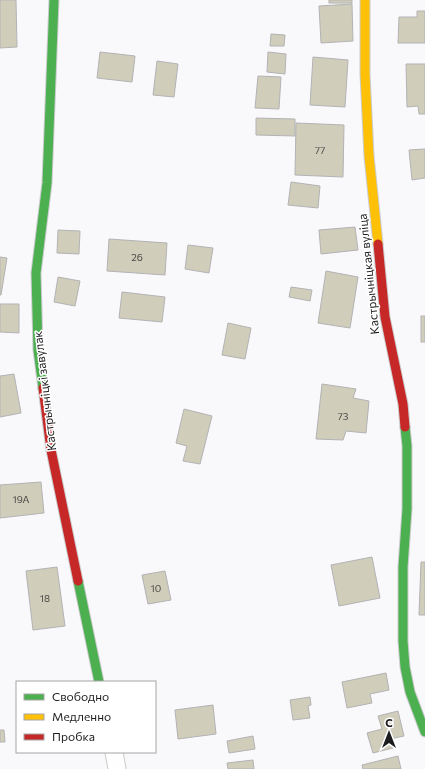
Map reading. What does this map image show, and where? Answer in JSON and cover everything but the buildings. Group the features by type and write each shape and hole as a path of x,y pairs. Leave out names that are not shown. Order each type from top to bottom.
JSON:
{"street":[{"name":"Кастрычніцкі завулак","path":"54,0 47,183 36,273 38,350 52,450 99,681"},
{"name":"Кастрычніцкая вуліца","path":"365,0 365,74 369,156 384,317 403,404 407,446 407,509 402,567 403,641 405,667 410,692 424,728"},
{"path":"114,753 117,769"}],"traffic: fast":[{"path":"43,388 38,350 36,273 47,183 54,0"},
{"path":"405,427 407,446 407,509 403,567 403,641 405,667 410,692 425,732"},
{"path":"78,581 99,681"}],"traffic: slow":[{"path":"365,0 365,74 369,156 378,244"}],"traffic: jam":[{"path":"378,244 385,317 403,404 405,427"},
{"path":"43,388 51,450 78,581"}]}
